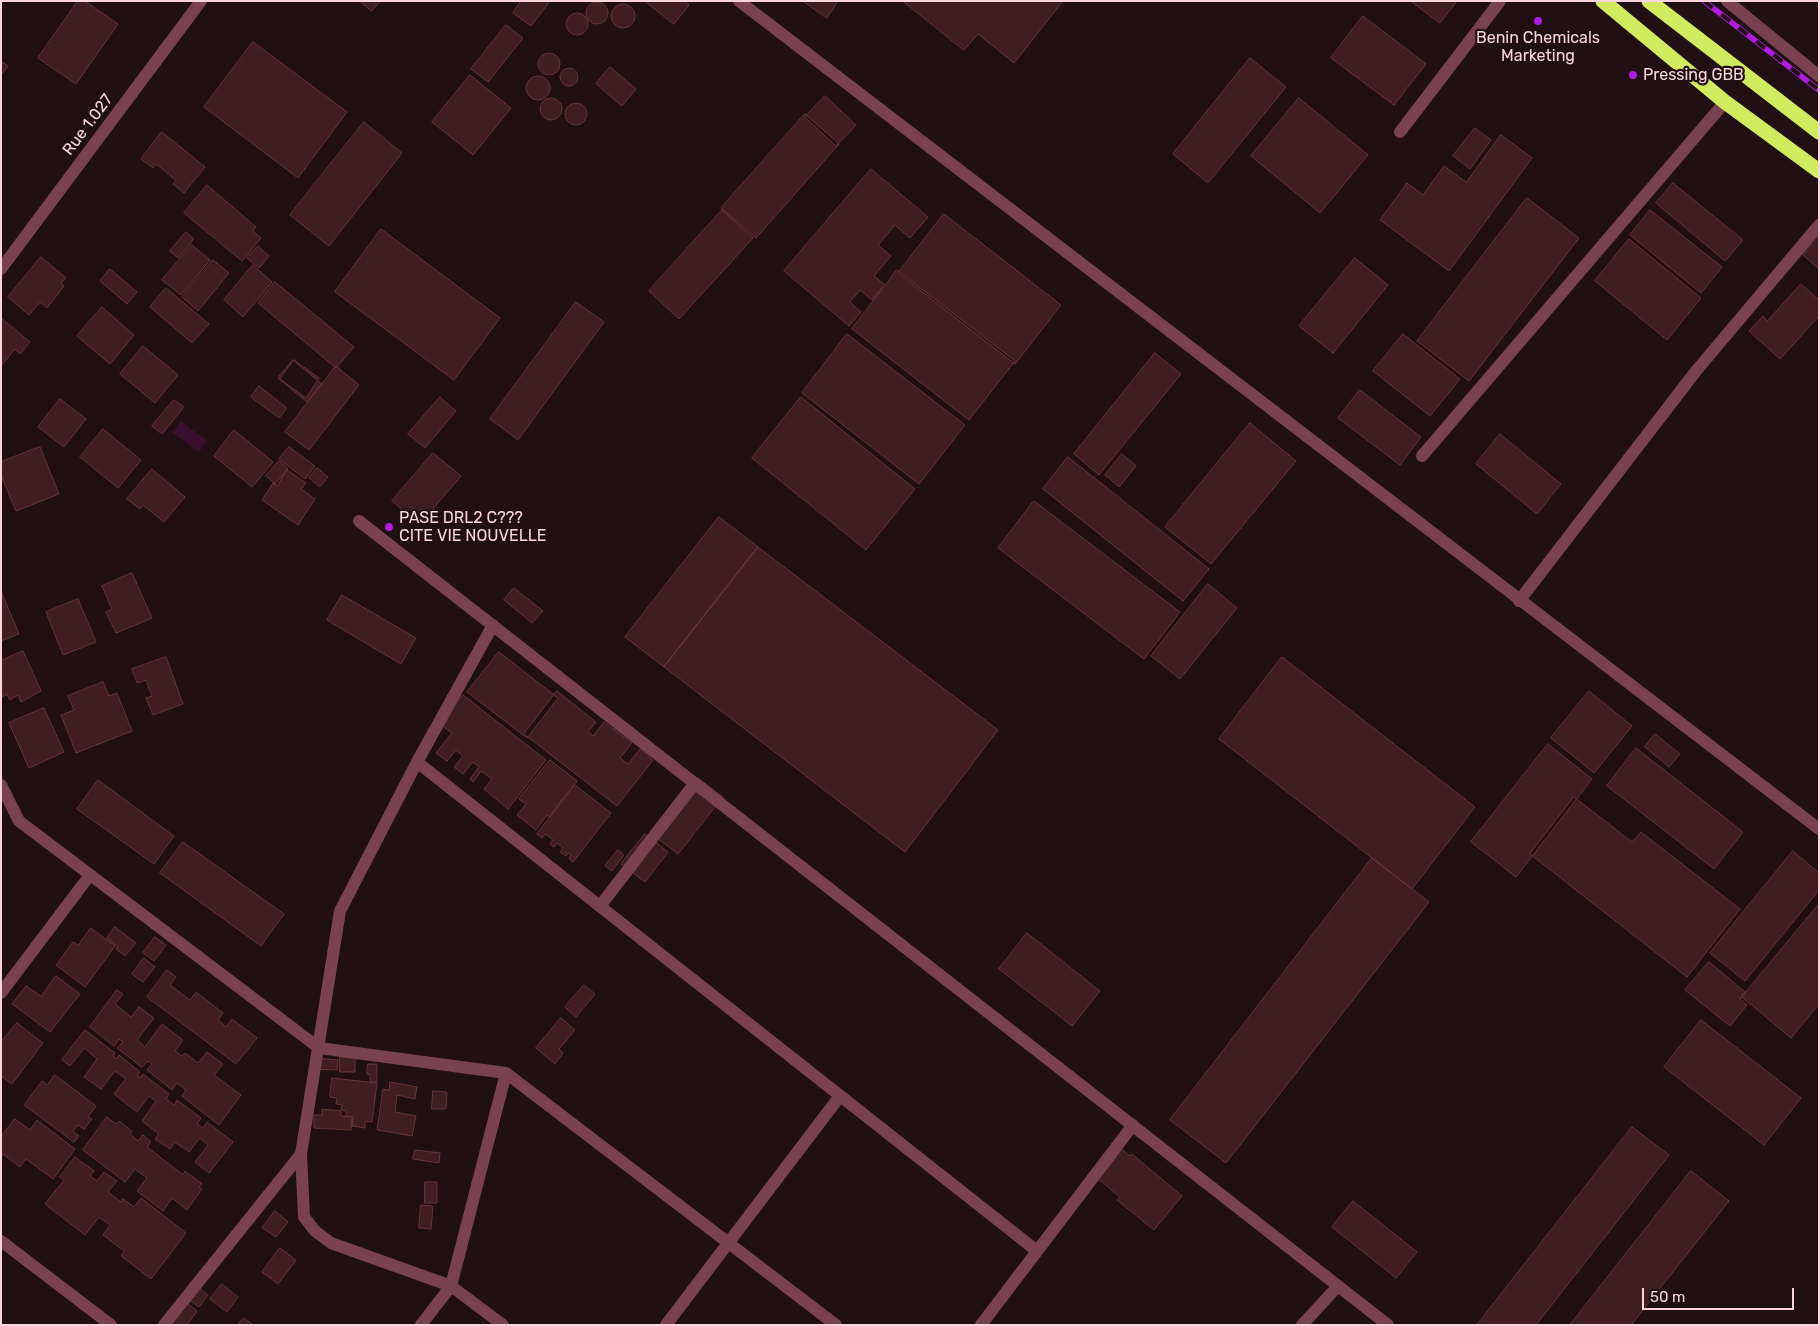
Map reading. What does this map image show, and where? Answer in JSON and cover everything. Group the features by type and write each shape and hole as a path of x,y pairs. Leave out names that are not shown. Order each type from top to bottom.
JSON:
{"highway":[{"path":"1603,1 1725,102 1819,171"},
{"path":"1652,2 1819,132"}],"street":[{"name":"Rue 1.027","path":"2,267 200,1"},
{"path":"739,1 1519,601 1819,829"},
{"path":"1400,132 1500,1"},
{"path":"1727,1 1819,76"},
{"path":"1422,456 1725,102"},
{"path":"1519,601 1696,371 1819,225"},
{"path":"360,521 1388,1325"},
{"path":"493,625 417,762 340,911 319,1048 300,1154 304,1217 315,1231 331,1243 451,1286 503,1325"},
{"path":"417,762 1036,1251"},
{"path":"600,906 695,783"},
{"path":"1,785 19,821 319,1048 506,1073 836,1325"},
{"path":"1,993 90,875"},
{"path":"422,1325 451,1286 506,1073"},
{"path":"666,1325 840,1096"},
{"path":"981,1325 1133,1125"},
{"path":"164,1325 300,1154"},
{"path":"1,1241 111,1325"},
{"path":"1302,1325 1338,1286"}],"shaded area":[{"path":"181,421 207,441 199,452 172,432"}],"building":[{"path":"78,1 85,1 118,24 76,84 38,58"},
{"path":"360,1 380,1 372,11"},
{"path":"521,1 550,1 531,26 513,13"},
{"path":"645,1 684,1 689,5 674,24"},
{"path":"803,1 838,1 827,18"},
{"path":"903,1 1063,1 1014,63 978,34 964,50"},
{"path":"1411,1 1457,1 1440,23"},
{"path":"597,2 605,5 608,13 605,21 597,24 589,21 586,13 589,5"},
{"path":"623,4 628,5 634,11 634,21 628,27 623,28 618,27 612,21 611,16 612,11 618,5"},
{"path":"577,13 585,16 588,24 585,32 577,35 569,32 566,24 569,16"},
{"path":"1363,16 1426,64 1394,105 1331,58"},
{"path":"506,25 523,38 488,82 471,69"},
{"path":"253,42 347,112 298,178 204,107"},
{"path":"549,53 557,56 560,64 557,72 549,75 541,72 538,64 541,56"},
{"path":"1250,58 1286,87 1208,183 1173,154"},
{"path":"1,61 8,66 1,75"},
{"path":"610,67 636,89 622,106 596,84"},
{"path":"569,68 575,71 578,77 575,83 569,86 563,83 560,77 563,71"},
{"path":"470,75 511,108 473,155 432,122"},
{"path":"538,76 546,80 550,88 546,96 538,100 530,96 526,88 530,80"},
{"path":"825,96 856,125 836,146 805,117"},
{"path":"551,98 559,101 562,109 559,117 551,120 543,117 540,109 543,101"},
{"path":"1299,98 1368,155 1320,213 1251,156"},
{"path":"576,103 584,106 587,114 584,122 576,125 568,122 565,114 568,106"},
{"path":"805,114 839,144 756,238 721,208"},
{"path":"364,122 402,153 329,246 290,215"},
{"path":"1475,128 1491,140 1470,169 1453,156"},
{"path":"162,132 205,167 184,193 173,184 176,180 156,164 153,168 141,159"},
{"path":"1501,135 1532,158 1449,271 1380,220 1407,183 1423,195 1444,166 1466,182"},
{"path":"871,169 928,217 910,238 895,225 878,245 891,256 874,276 885,285 872,300 860,290 850,302 861,312 849,326 784,271"},
{"path":"1673,183 1743,240 1725,261 1656,203"},
{"path":"207,185 256,227 253,231 261,238 242,261 184,213"},
{"path":"1527,198 1579,238 1469,381 1417,341"},
{"path":"722,210 753,238 679,319 649,291"},
{"path":"1650,210 1722,267 1701,293 1630,235"},
{"path":"944,214 1061,305 1015,364 898,273"},
{"path":"381,229 500,318 454,380 335,292"},
{"path":"186,232 194,239 178,258 170,251"},
{"path":"1819,236 1819,269 1803,255"},
{"path":"1629,239 1701,298 1667,340 1595,281"},
{"path":"192,245 210,260 181,295 162,280"},
{"path":"258,246 269,256 259,268 247,258"},
{"path":"41,257 66,278 61,283 64,286 47,308 40,302 29,315 8,297"},
{"path":"1355,258 1388,285 1333,353 1299,326"},
{"path":"213,260 229,273 198,311 182,297"},
{"path":"253,265 272,282 243,317 224,300"},
{"path":"110,269 137,292 127,304 100,281"},
{"path":"897,270 1015,361 969,420 852,329"},
{"path":"275,282 354,347 336,368 258,303"},
{"path":"1801,284 1819,300 1819,316 1780,359 1749,331 1763,316 1767,321"},
{"path":"166,288 209,324 192,343 150,307"},
{"path":"576,302 604,322 518,440 490,419"},
{"path":"102,307 134,335 110,364 77,336"},
{"path":"1,318 30,342 20,354 15,349 1,366"},
{"path":"847,334 965,425 919,484 802,393"},
{"path":"1403,334 1460,379 1430,416 1373,371"},
{"path":"143,346 178,375 155,403 120,374"},
{"path":"1155,353 1181,374 1099,475 1074,454"},
{"path":"293,360 322,384 307,402 278,378"},
{"path":"294,360 319,378 306,398 280,379"},
{"path":"336,366 359,385 309,450 285,432"},
{"path":"259,386 287,408 279,418 251,397"},
{"path":"1360,390 1421,437 1400,465 1338,418"},
{"path":"440,397 456,411 425,448 408,434"},
{"path":"801,397 915,489 866,550 752,458"},
{"path":"60,399 86,419 64,447 38,427"},
{"path":"174,400 184,407 162,434 152,426"},
{"path":"1250,423 1296,461 1211,564 1165,527"},
{"path":"103,429 141,460 118,488 80,457"},
{"path":"234,430 273,462 252,487 214,456"},
{"path":"1500,434 1561,484 1537,514 1476,464"},
{"path":"40,447 59,494 16,511 1,475 1,462"},
{"path":"289,447 315,466 305,479 279,459"},
{"path":"433,453 461,476 420,524 392,501"},
{"path":"1122,454 1136,466 1119,487 1105,475"},
{"path":"1068,457 1209,569 1183,601 1043,489"},
{"path":"279,461 288,469 275,484 266,476"},
{"path":"317,468 328,477 320,487 309,478"},
{"path":"152,469 185,497 164,522 143,505 140,509 127,499"},
{"path":"287,470 306,483 301,489 315,499 298,525 262,500 273,483 277,486"},
{"path":"1034,501 1180,612 1144,659 998,548"},
{"path":"719,517 758,547 664,667 625,637"},
{"path":"758,547 998,730 905,852 664,667"},
{"path":"132,573 152,618 116,633 106,612 112,609 102,586"},
{"path":"1208,584 1237,608 1180,679 1151,656"},
{"path":"514,588 543,611 532,623 504,600"},
{"path":"1,591 19,634 1,641"},
{"path":"342,595 416,638 401,664 327,620"},
{"path":"78,599 96,642 63,655 46,612"},
{"path":"23,651 41,691 21,702 18,695 10,700 7,694 2,697 1,661"},
{"path":"499,652 558,698 527,738 467,692"},
{"path":"166,657 183,704 153,715 146,698 152,696 146,680 137,683 132,669"},
{"path":"1282,657 1475,807 1412,889 1219,739"},
{"path":"103,682 109,696 117,693 132,731 76,753 61,715 74,710 68,696"},
{"path":"557,691 596,722 588,732 593,736 604,722 632,743 620,758 628,764 640,749 653,760 617,806 524,734"},
{"path":"1589,691 1632,726 1594,773 1551,738"},
{"path":"463,695 546,760 508,809 484,789 492,779 481,771 473,782 470,779 479,767 473,762 463,774 454,767 463,756 456,750 447,761 436,753 452,733 440,724"},
{"path":"44,708 64,752 29,768 9,723"},
{"path":"1655,734 1680,754 1669,767 1645,747"},
{"path":"1548,744 1592,779 1516,877 1471,842"},
{"path":"1636,748 1743,832 1714,869 1607,786"},
{"path":"550,760 577,781 549,817 547,815 536,830 517,815 526,804 519,799"},
{"path":"698,778 723,797 678,854 653,835"},
{"path":"98,780 174,836 154,864 77,809"},
{"path":"575,785 611,813 573,862 569,859 571,855 568,853 566,856 560,852 563,848 557,843 554,847 550,844 553,840 545,834 542,838 537,834"},
{"path":"1574,797 1632,842 1641,832 1740,909 1687,977 1530,854"},
{"path":"645,834 668,852 645,882 621,864"},
{"path":"183,842 284,914 261,946 160,873"},
{"path":"618,850 624,855 612,871 605,866"},
{"path":"1793,851 1819,873 1819,890 1745,981 1710,953"},
{"path":"1372,858 1429,902 1226,1163 1170,1120"},
{"path":"1819,904 1819,1004 1791,1038 1742,997"},
{"path":"115,927 136,943 125,956 107,938"},
{"path":"91,928 115,946 85,987 56,965 73,942 78,945"},
{"path":"1027,933 1100,991 1072,1026 999,969"},
{"path":"155,937 166,945 154,961 143,953"},
{"path":"144,958 155,967 143,982 132,974"},
{"path":"1709,962 1745,992 1740,999 1747,1005 1730,1026 1685,990"},
{"path":"167,970 176,977 170,985 190,1000 196,992 223,1013 218,1020 226,1027 232,1019 257,1038 236,1064 147,997"},
{"path":"56,976 80,994 50,1032 12,1004 26,986 41,996"},
{"path":"584,985 595,994 576,1017 565,1007"},
{"path":"117,990 123,994 115,1004 131,1017 139,1007 154,1018 137,1040 145,1047 162,1024 183,1040 175,1051 182,1056 185,1053 198,1063 207,1052 223,1064 214,1075 241,1095 219,1125 182,1096 186,1090 177,1083 172,1090 147,1070 152,1064 148,1061 142,1067 117,1048 123,1042 119,1039 114,1046 90,1027"},
{"path":"561,1018 575,1030 559,1049 563,1053 555,1064 536,1048"},
{"path":"1701,1020 1801,1098 1764,1145 1664,1067"},
{"path":"17,1023 43,1043 12,1084 1,1076 1,1042"},
{"path":"85,1030 115,1053 113,1056 116,1059 119,1055 140,1072 137,1076 140,1078 143,1074 169,1094 166,1099 174,1105 177,1100 201,1118 197,1124 203,1128 207,1122 233,1142 209,1173 195,1162 208,1145 200,1138 189,1152 175,1142 170,1149 155,1139 159,1134 142,1121 156,1101 149,1096 137,1112 114,1094 126,1079 115,1071 101,1089 84,1077 97,1059 84,1048 70,1066 62,1060"},
{"path":"340,1056 355,1056 355,1072 340,1072"},
{"path":"313,1058 338,1060 337,1070 312,1069"},
{"path":"368,1064 377,1064 377,1082 370,1082 370,1074 367,1074"},
{"path":"55,1075 96,1106 88,1117 92,1119 84,1129 78,1125 73,1131 79,1136 74,1142 24,1105 42,1081 47,1085"},
{"path":"332,1078 377,1083 372,1122 365,1121 365,1128 352,1126 353,1117 346,1116 347,1111 341,1110 342,1105 336,1104 337,1098 330,1097"},
{"path":"390,1082 417,1087 415,1099 397,1095 395,1112 416,1116 412,1136 377,1130 383,1089 389,1090"},
{"path":"433,1091 447,1092 446,1109 432,1109"},
{"path":"322,1109 341,1111 341,1116 352,1117 351,1130 314,1128 314,1115 322,1115"},
{"path":"107,1117 116,1124 119,1121 132,1131 130,1134 138,1141 143,1135 151,1142 147,1147 183,1175 185,1171 202,1184 199,1187 202,1189 187,1210 172,1198 163,1211 137,1191 147,1178 135,1169 125,1182 83,1150"},
{"path":"15,1119 30,1130 37,1120 75,1149 53,1179 26,1159 20,1167 3,1154 1,1157 1,1137"},
{"path":"1632,1127 1669,1155 1536,1325 1477,1325"},
{"path":"1120,1148 1130,1156 1132,1154 1182,1196 1154,1230 1117,1200 1120,1197 1096,1177"},
{"path":"415,1150 440,1153 439,1163 413,1159"},
{"path":"75,1157 94,1171 90,1176 97,1181 104,1172 117,1181 108,1192 121,1202 123,1199 134,1207 141,1198 186,1233 151,1279 121,1256 124,1251 103,1235 110,1225 99,1217 85,1235 45,1204 64,1180 60,1177"},
{"path":"1691,1171 1729,1201 1631,1325 1570,1325"},
{"path":"425,1182 437,1182 437,1203 425,1203"},
{"path":"1353,1201 1417,1252 1396,1278 1332,1227"},
{"path":"421,1205 433,1206 431,1229 419,1228"},
{"path":"275,1211 288,1222 276,1237 262,1228"},
{"path":"280,1248 296,1260 278,1284 262,1272"},
{"path":"222,1284 238,1297 227,1312 210,1299"},
{"path":"196,1286 208,1295 199,1307 187,1298"},
{"path":"184,1301 197,1311 187,1325 173,1325 169,1322"},
{"path":"244,1318 253,1325 238,1325"}],"railway":[{"path":"1704,1 1819,90"}],"place":[{"name":"Benin Chemicals Marketing","path":"1538,21"},
{"name":"Pressing GBB","path":"1633,75"},
{"name":"PASE DRL2 C??? CITE VIE NOUVELLE","path":"389,527"}]}
